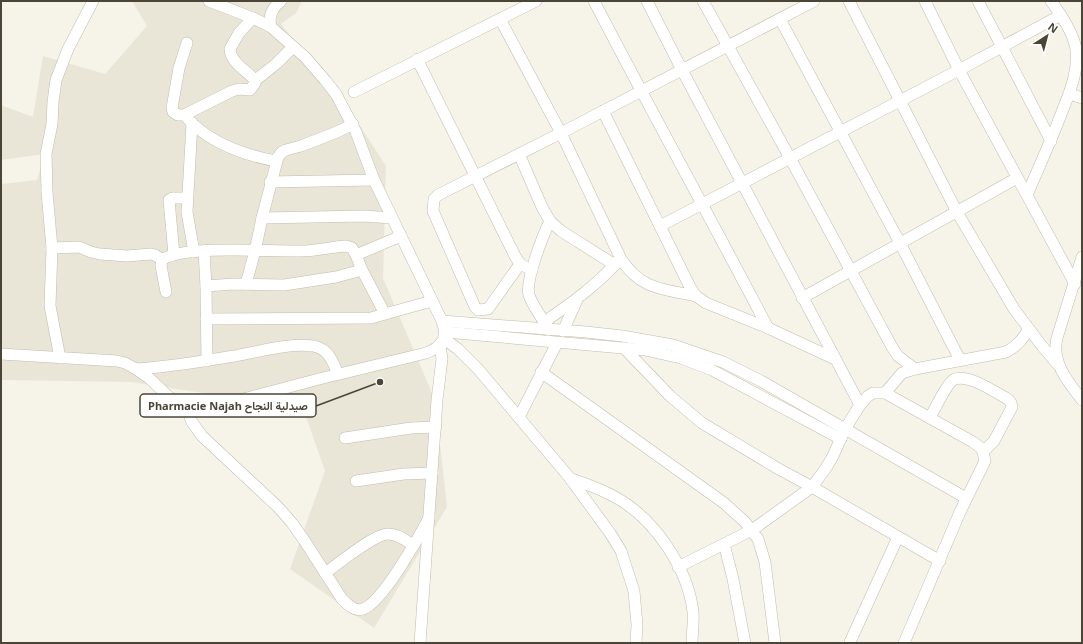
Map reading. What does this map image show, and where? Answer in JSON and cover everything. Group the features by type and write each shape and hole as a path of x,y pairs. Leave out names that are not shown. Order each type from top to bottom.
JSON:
{"street":[{"path":"60,358 50,306 52,248 46,164 52,124 56,80 68,49 93,1"},
{"path":"209,1 253,18 271,27 305,57 336,94 353,124 374,180 432,302 443,334 420,643"},
{"path":"271,27 269,22 272,11 281,1"},
{"path":"354,92 417,59 536,1"},
{"path":"594,1 768,328"},
{"path":"647,1 802,298 860,405"},
{"path":"703,1 892,347 898,356 915,369"},
{"path":"520,264 488,309 478,310 474,307 433,211 433,205 438,195 475,175 561,133 814,1"},
{"path":"848,1 957,212 1005,295 1029,329 1058,365 1082,400"},
{"path":"925,1 959,70 1074,284"},
{"path":"978,1 1051,141"},
{"path":"1027,195 1070,94 1076,63 1076,49 1070,33 1061,15 1051,1"},
{"path":"660,226 1061,15"},
{"path":"253,18 231,44 230,53 234,60 256,79"},
{"path":"500,19 561,133 618,262"},
{"path":"780,19 900,243 960,360"},
{"path":"187,43 179,68 172,108 173,112 188,119 219,143 244,154 276,161"},
{"path":"188,119 238,89 250,90 256,79 260,78 272,68 293,47"},
{"path":"417,59 515,256 520,264 532,270"},
{"path":"1070,94 1082,98"},
{"path":"602,111 690,287 696,296 706,303 768,328 835,359"},
{"path":"188,119 188,220 199,251 206,286 207,361"},
{"path":"246,284 255,251 270,182 276,161 280,154 286,150 338,132 353,124"},
{"path":"518,154 542,207 550,221 561,231 618,262 637,278 646,283 657,288 696,296"},
{"path":"802,298 1017,178"},
{"path":"270,182 374,180"},
{"path":"174,255 168,200 172,198 187,198"},
{"path":"262,218 364,216 392,218"},
{"path":"547,326 529,295 528,285 542,240 550,221"},
{"path":"356,254 401,236"},
{"path":"162,260 174,255 199,251 301,251 346,246 352,248 356,254 362,270 385,314"},
{"path":"52,248 79,247 100,254 127,256 153,254 162,260"},
{"path":"1058,365 1056,342 1082,257"},
{"path":"162,260 161,266 166,292"},
{"path":"547,326 604,277 618,262"},
{"path":"206,286 226,284 291,284 336,278 362,270"},
{"path":"564,331 577,300"},
{"path":"206,319 371,318 432,302"},
{"path":"443,334 547,326 564,331 622,336 673,345 706,355 735,368 843,434"},
{"path":"885,393 902,373 915,369 1006,352 1016,347 1029,329"},
{"path":"443,334 645,350 680,358 706,368 843,434 966,498"},
{"path":"1,354 117,361 136,369 149,378 169,397 186,408 201,408 217,406 338,374 426,353 437,348 443,334"},
{"path":"443,334 467,357 519,417 569,478 606,527 621,551 634,591 637,625 636,643"},
{"path":"519,417 556,343"},
{"path":"136,369 169,367 295,345 316,346 328,354 332,359 338,374"},
{"path":"624,348 670,396 702,423 776,468 812,487 940,561"},
{"path":"541,372 724,503 752,530 758,539 764,562 775,643"},
{"path":"930,418 953,380 963,378 971,380 1008,399 1012,403 1012,407 994,441 983,452"},
{"path":"678,567 752,530 812,487 826,468 860,405 873,393 885,393 974,442 981,448 985,461 966,498 904,643"},
{"path":"186,408 192,422 202,436 278,507 304,540 347,605 358,610 370,606 381,594 429,518"},
{"path":"345,438 411,428 436,427"},
{"path":"356,481 404,474 432,473"},
{"path":"569,478 616,497 633,509 668,547 689,593 693,613 692,643"},
{"path":"325,573 371,541 384,535 397,535 413,545"},
{"path":"850,643 898,536"},
{"path":"724,544 733,579 745,643"}],"shaded area":[{"path":"132,1 302,1 296,13 281,24 353,115 386,166 383,278 435,400 447,507 374,628 290,569 325,471 303,408 130,382 1,380 1,184 37,180 45,154 1,160 1,105 33,117 43,56 105,74 147,26"}],"place":[{"name":"Pharmacie Najah صيدلية النجاح","path":"380,382"}]}
